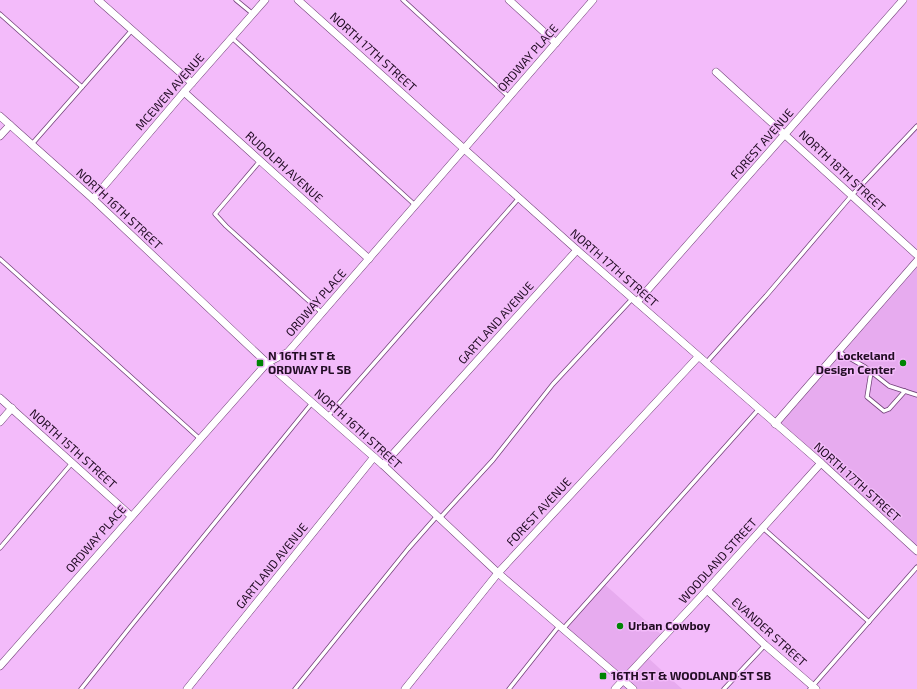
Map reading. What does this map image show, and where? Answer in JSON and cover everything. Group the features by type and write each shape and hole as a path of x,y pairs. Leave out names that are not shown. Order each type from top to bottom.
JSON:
{"street":[{"path":"98,0 192,83"},
{"name":"MCEWEN AVENUE","path":"93,199 265,0"},
{"name":"NORTH 17TH STREET","path":"298,0 577,250 758,410 821,463 917,551"},
{"path":"509,0 556,43"},
{"name":"ORDWAY PLACE","path":"0,666 267,363 288,352 593,0"},
{"name":"FOREST AVENUE","path":"635,300 785,134 903,0"},
{"name":"NORTH 18TH STREET","path":"716,72 917,255"},
{"name":"RUDOLPH AVENUE","path":"184,92 369,259"},
{"name":"NORTH 16TH STREET","path":"0,116 93,199 267,363 383,465 498,573 633,689"},
{"path":"0,136 10,125"},
{"name":"GARTLAND AVENUE","path":"383,465 577,250"},
{"path":"775,424 917,261"},
{"name":"FOREST AVENUE","path":"405,689 498,573 698,357"},
{"name":"NORTH 15TH STREET","path":"0,398 131,516"},
{"path":"0,422 12,408"},
{"name":"GARTLAND AVENUE","path":"188,689 374,457"},
{"name":"WOODLAND STREET","path":"615,689 707,590 821,463"},
{"name":"EVANDER STREET","path":"707,590 812,688"}],"lane":[{"path":"236,0 253,14"},
{"path":"403,0 509,97"},
{"path":"0,14 82,87"},
{"path":"32,144 132,30"},
{"path":"232,38 415,205"},
{"path":"705,363 766,296 852,195 917,126"},
{"path":"260,161 215,214 226,226 322,312"},
{"path":"327,416 520,198"},
{"path":"0,259 200,439"},
{"path":"295,689 408,549 480,475 553,384 635,300"},
{"path":"839,352 871,372 889,386 917,395"},
{"path":"871,372 867,397 884,411 889,409 905,392"},
{"path":"81,689 312,403"},
{"path":"509,689 561,627 758,410"},
{"path":"0,548 72,463"},
{"path":"763,528 869,622"},
{"path":"812,688 917,567"},
{"path":"724,689 765,645"}],"shaded area":[{"path":"917,261 917,551 775,424"},
{"path":"603,583 664,637 647,657 682,689 615,689 623,680 563,629"}],"place":[{"name":"N 16TH ST & ORDWAY PL SB","path":"260,363"},
{"name":"Lockeland Design Center","path":"903,363"},
{"name":"Urban Cowboy","path":"620,626"},
{"name":"16TH ST & WOODLAND ST SB","path":"603,676"}]}
